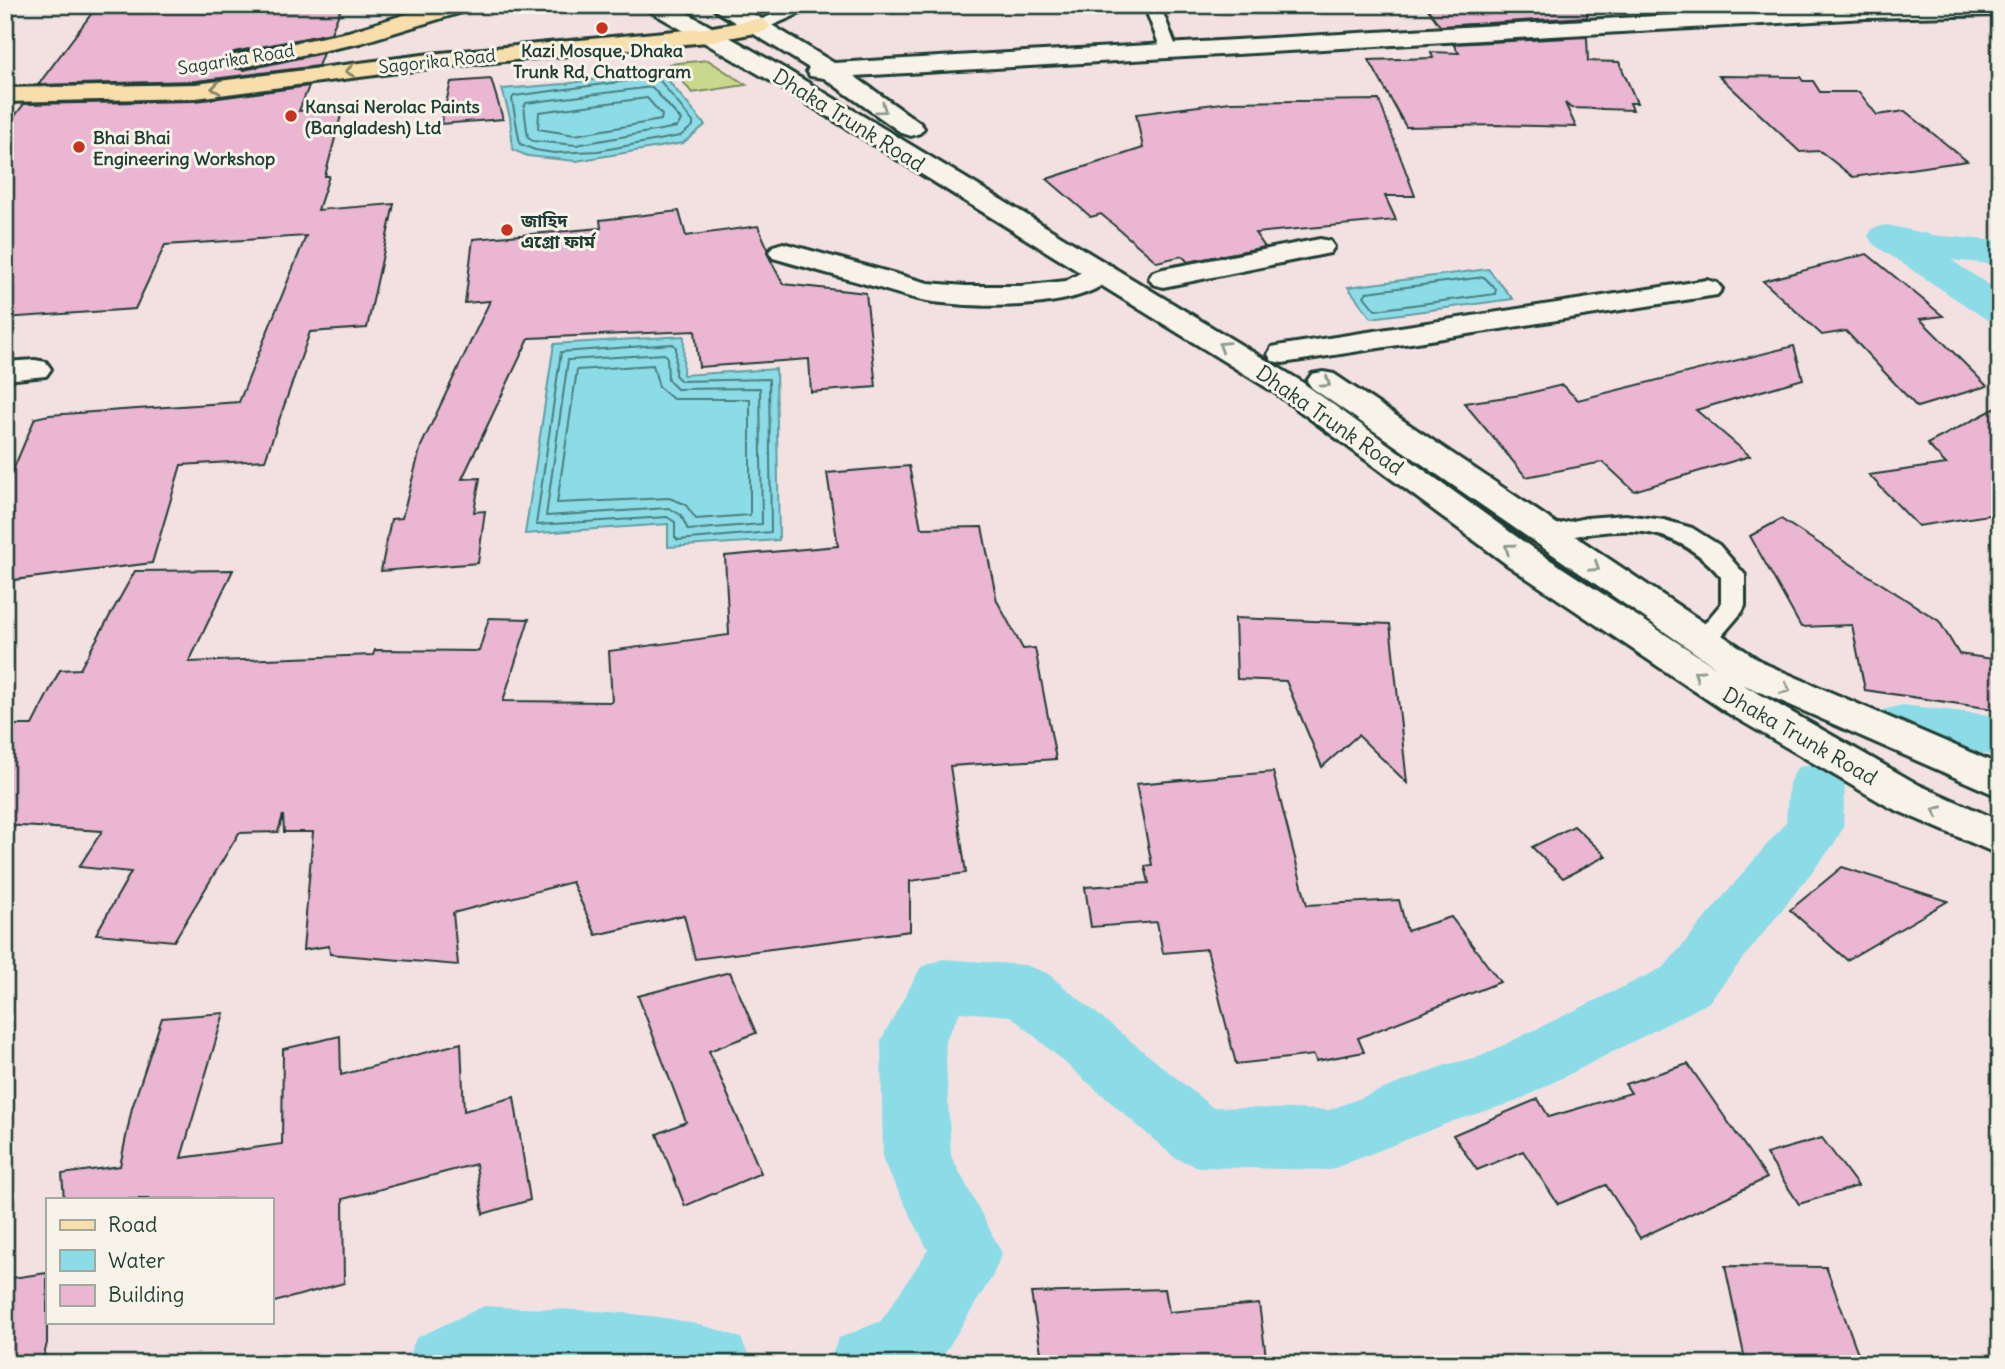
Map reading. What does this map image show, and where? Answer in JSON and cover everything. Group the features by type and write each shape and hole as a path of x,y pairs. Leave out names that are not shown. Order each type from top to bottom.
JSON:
{"main road":[{"name":"Sagarika Road","path":"218,64 352,37 461,5"},
{"name":"Dhaka Trunk Road","path":"656,5 778,75 1288,387 1522,558 1740,702 1904,796 2000,839"},
{"name":"Dhaka Trunk Road","path":"723,5 829,71 896,120 1163,278 1283,354 1751,673 2000,782"},
{"path":"778,75 1795,10 2000,8"},
{"name":"Sagorika Road","path":"5,95 196,91 430,61 707,35 758,26"},
{"name":"Sagarika Road","path":"5,76 192,68"},
{"path":"1163,278 1320,247"},
{"path":"783,252 927,292 966,295 1021,295 1073,289 1102,272"},
{"path":"1283,354 1707,289"}],"lane":[{"path":"758,26 811,5"},
{"path":"1152,5 1170,52"},
{"path":"1546,534 1601,522 1657,523 1703,545 1733,575 1733,606 1703,641"}],"green space":[{"path":"708,60 746,85 692,93 669,64"}],"water":[{"path":"669,68 667,79 705,125 683,143 576,161 528,156 513,150 510,117 502,89 565,84"},
{"path":"1488,269 1513,299 1371,318 1348,287"},
{"path":"684,336 683,375 776,369 779,540 668,547 668,524 525,534 554,344"}],"building":[{"path":"98,5 259,5 256,11 342,6 331,33 234,52 228,60 234,68 244,70 323,53 318,66 196,81 38,85"},
{"path":"1425,5 1587,5 1587,17 1440,26"},
{"path":"1587,37 1588,61 1619,62 1637,103 1630,103 1633,110 1571,108 1565,103 1576,127 1406,127 1369,60 1433,58 1431,52 1459,53 1453,44"},
{"path":"1719,76 1800,77 1803,81 1813,81 1820,92 1859,92 1877,115 1905,111 1967,161 1853,177 1820,151 1800,152"},
{"path":"491,79 503,119 441,124 451,82"},
{"path":"309,86 299,111 343,108 325,176 329,176 318,210 394,204 367,328 310,332 265,460 181,465 152,563 5,581 5,489 35,418 239,402 306,236 165,245 135,309 5,318 5,129 24,104 196,101"},
{"path":"1379,100 1415,196 1385,196 1396,220 1255,233 1265,247 1188,262 1182,256 1157,262 1101,214 1091,217 1047,179 1143,148 1136,114 1230,102"},
{"path":"679,211 686,236 758,226 768,249 767,253 783,284 866,293 876,387 811,392 809,359 699,367 695,331 529,338 462,479 480,478 474,512 485,511 478,563 381,571 391,519 402,518 421,446 490,301 465,303 473,239 601,228 600,220"},
{"path":"1867,254 1943,316 1920,319 1987,386 1917,407 1846,331 1822,335 1763,281"},
{"path":"1794,346 1803,379 1696,410 1750,456 1634,491 1603,462 1526,477 1464,403 1521,395 1562,385 1578,400"},
{"path":"2000,406 2000,519 1995,514 1918,526 1869,475 1946,464 1927,444"},
{"path":"909,466 921,528 982,527 997,601 1023,649 1035,648 1056,759 950,766 966,873 910,881 910,931 695,959 684,915 596,935 572,882 453,913 458,965 330,954 329,946 303,950 313,832 284,832 283,815 278,832 239,833 174,941 96,934 131,872 79,867 102,831 5,825 5,725 32,725 60,670 80,669 135,571 233,570 189,662 373,655 375,650 479,651 489,618 529,619 503,701 612,702 609,651 729,635 725,556 838,546 827,473"},
{"path":"1781,519 1939,621 1959,654 2000,660 2000,710 1865,690 1852,625 1801,627 1750,536"},
{"path":"1235,618 1390,624 1407,783 1358,735 1322,767 1286,681 1237,679"},
{"path":"1273,772 1307,905 1399,900 1407,931 1451,917 1500,982 1358,1038 1364,1052 1316,1061 1314,1055 1236,1064 1207,949 1163,953 1157,922 1091,927 1085,887 1149,883 1145,866 1152,865 1136,784"},
{"path":"1574,826 1606,856 1563,878 1532,847"},
{"path":"1842,867 1948,901 1847,960 1790,910"},
{"path":"730,972 756,1033 709,1051 761,1173 685,1206 657,1134 686,1122 638,996"},
{"path":"224,1013 181,1158 282,1144 283,1049 340,1036 341,1075 461,1043 464,1111 514,1097 530,1200 483,1214 476,1164 343,1199 344,1283 273,1302 273,1198 64,1198 62,1174 120,1166 132,1108 162,1018"},
{"path":"1688,1064 1767,1178 1640,1238 1606,1185 1558,1204 1523,1151 1477,1170 1453,1135 1538,1099 1549,1117 1631,1093 1625,1084"},
{"path":"1822,1138 1858,1186 1799,1204 1766,1154"},
{"path":"1725,1266 1826,1267 1862,1364 1746,1364"},
{"path":"46,1273 47,1343 42,1364 5,1364 5,1279"},
{"path":"1165,1289 1169,1312 1259,1304 1267,1364 1043,1364 1031,1293"}],"waterway":[{"path":"2000,253 1932,247 1887,236 2000,310"},
{"path":"1902,724 2000,736"},
{"path":"865,1364 906,1348 967,1253 917,1161 913,1040 943,985 1025,991 1199,1137 1330,1140 1446,1094 1494,1081 1686,985 1814,828 1817,783"},
{"path":"442,1364 484,1342 666,1354 715,1364"}],"place":[{"name":"Kazi Mosque, Dhaka Trunk Rd, Chattogram","path":"602,28"},
{"name":"Kansai Nerolac Paints (Bangladesh) Ltd","path":"291,116"},
{"name":"Bhai Bhai Engineering Workshop","path":"79,147"},
{"name":"জাহিদ এগ্রো ফার্ম","path":"507,230"}]}
